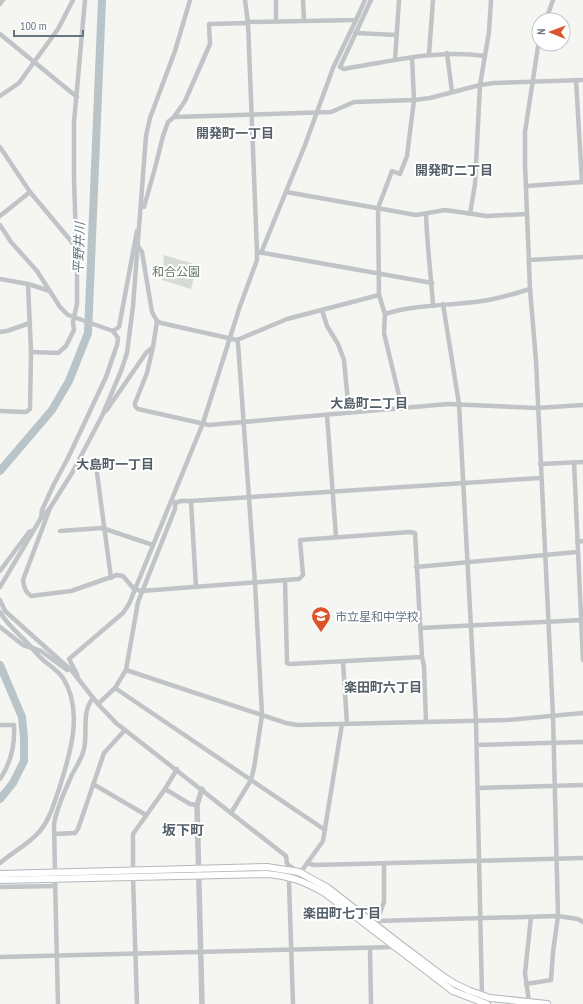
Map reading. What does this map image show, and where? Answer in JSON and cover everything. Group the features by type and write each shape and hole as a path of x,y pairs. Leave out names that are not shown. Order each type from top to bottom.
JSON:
{"main road":[{"path":"0,880 55,876 133,874 199,869 267,867 298,872 328,888 441,975 455,984 490,998 547,1004"},
{"path":"0,874 55,876"},
{"path":"133,874 199,876 266,874 282,875 304,881 325,893 453,991 484,1004"}],"street":[{"path":"0,4 3,0"},
{"path":"0,96 19,83 58,29 73,0"},
{"path":"31,352 58,353 66,346 74,330 73,322 76,318 74,122 85,0"},
{"path":"0,587 41,518 50,508 72,473 102,416 119,378 127,353 133,306 146,136 150,118 175,51 190,0"},
{"path":"245,0 248,23 259,252"},
{"path":"276,0 276,21"},
{"path":"303,0 304,21"},
{"path":"78,678 69,659 123,613 129,604 203,423 240,306 259,252 305,146 333,68 365,0"},
{"path":"371,0 340,66 344,69 430,54 466,53 485,56"},
{"path":"395,60 399,0"},
{"path":"430,54 433,0"},
{"path":"470,214 474,184 480,85 489,32 490,0"},
{"path":"549,12 553,0"},
{"path":"114,331 119,327 136,235 163,136 168,122 174,117 188,96 210,44 209,24 356,20"},
{"path":"355,33 397,35"},
{"path":"0,34 76,97"},
{"path":"526,984 552,980 553,952 558,916 553,716 540,478 536,361 530,289 526,186 525,132 537,52"},
{"path":"447,53 452,92"},
{"path":"402,408 384,333 385,314 379,295 378,208 392,171 400,174 407,156 414,100 412,57"},
{"path":"526,186 583,182 576,80"},
{"path":"174,117 331,112 354,102 430,98 480,85 494,83 583,80"},
{"path":"0,147 30,192 76,247"},
{"path":"0,216 30,192"},
{"path":"286,192 416,215 445,210 487,216 527,214"},
{"path":"426,214 427,248 432,283 433,306"},
{"path":"0,226 11,242 37,271 60,308 68,315 114,331 118,338 106,377 42,510 41,518"},
{"path":"138,246 142,252 152,312 156,321 153,347 147,373 135,403 135,406 138,409 209,425 459,404 537,408 583,405"},
{"path":"259,252 432,283"},
{"path":"530,260 583,257"},
{"path":"0,279 50,290"},
{"path":"0,411 26,412 30,409 31,352 28,284"},
{"path":"385,314 443,304 483,301 512,295 530,289"},
{"path":"156,321 236,340 288,319 379,295"},
{"path":"443,304 459,404 476,721 482,996 484,1004"},
{"path":"322,310 327,326 342,354 349,413"},
{"path":"0,332 30,323"},
{"path":"231,813 251,780 262,715 244,422 238,343 236,340"},
{"path":"102,416 109,409 146,353 153,347"},
{"path":"327,415 336,537"},
{"path":"574,462 583,660"},
{"path":"540,464 583,462"},
{"path":"97,473 111,578"},
{"path":"98,704 115,688 126,670 141,591 176,504 181,501 540,478"},
{"path":"172,499 176,504"},
{"path":"191,501 196,587"},
{"path":"50,508 23,580 27,593 31,596 70,591 118,575 123,576 134,589 141,591 299,579 303,575 300,540 410,532 415,533 420,628 424,666 426,722"},
{"path":"60,531 104,529 153,545"},
{"path":"0,571 29,532 34,530"},
{"path":"577,542 583,541"},
{"path":"416,567 577,552"},
{"path":"285,580 287,663 343,662 422,657"},
{"path":"0,600 5,610 72,671 98,704 116,723 177,769 286,856 287,864 298,872"},
{"path":"0,612 38,655 62,676 70,690 73,704 72,744 68,763 50,814 41,830 0,863"},
{"path":"420,628 582,620"},
{"path":"0,627 23,645 42,651 78,678"},
{"path":"293,1004 290,882 308,863 323,841 344,724 343,662"},
{"path":"126,670 286,723 297,725 507,720 583,713"},
{"path":"115,688 325,830"},
{"path":"58,1004 54,824 55,817 70,779 82,756 84,748 85,723 88,708 93,698"},
{"path":"0,725 14,725 12,755 0,780"},
{"path":"54,834 75,833 78,829 104,753 125,730"},
{"path":"477,745 583,742"},
{"path":"137,1004 132,834 165,789 177,769"},
{"path":"93,784 146,815"},
{"path":"478,788 583,785"},
{"path":"165,789 190,804 197,805"},
{"path":"202,789 197,805 202,1004"},
{"path":"308,863 314,865 583,858"},
{"path":"384,863 384,902 374,922 531,916 558,916 578,919 583,922"},
{"path":"0,887 55,886"},
{"path":"529,1002 525,973 531,916"},
{"path":"0,957 395,947"},
{"path":"370,948 372,1004"}],"green space":[{"name":"和合公園","path":"164,255 197,265 191,289 162,280"}],"waterway":[{"name":"平野井川","path":"0,471 52,410 69,381 88,333 102,0"},
{"name":"平野井川","path":"0,665 22,717 24,738 24,761 13,783 0,799"}],"place":[{"name":"市立星和中学校","path":"321,633"}],"district":[{"name":"開発町一丁目","path":"235,133"},
{"name":"開発町二丁目","path":"454,170"},
{"name":"大島町二丁目","path":"369,403"},
{"name":"大島町一丁目","path":"115,464"},
{"name":"楽田町六丁目","path":"383,687"},
{"name":"坂下町","path":"183,830"},
{"name":"楽田町七丁目","path":"342,913"}]}
